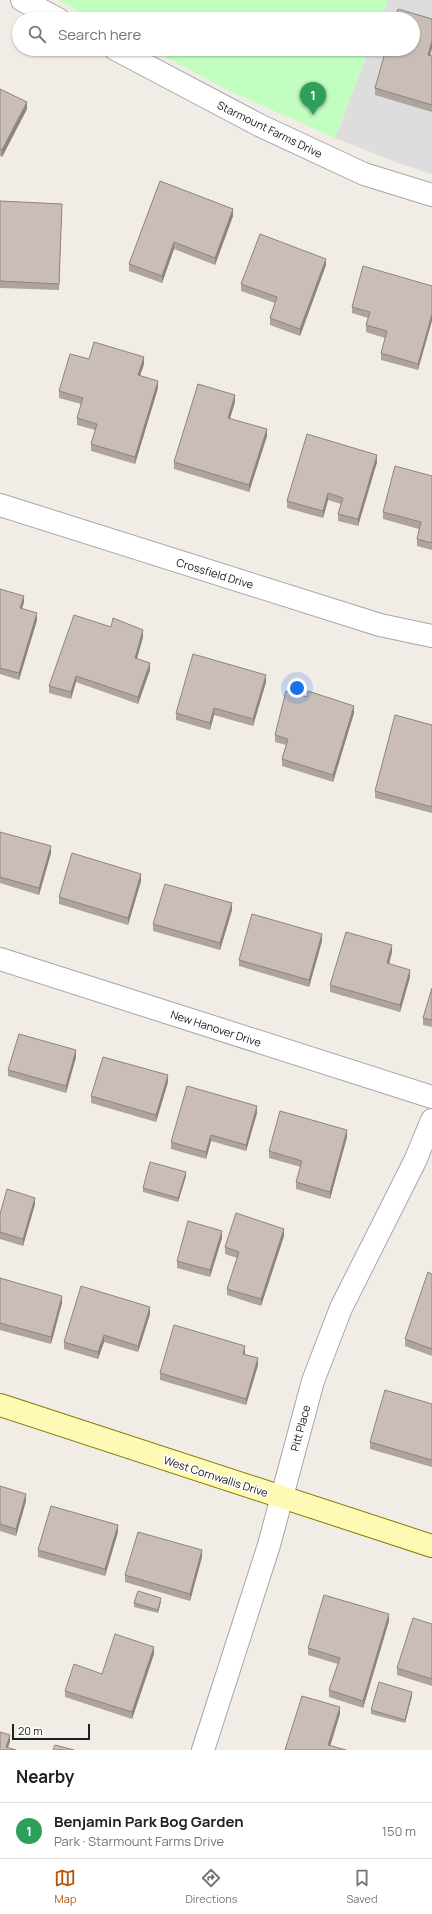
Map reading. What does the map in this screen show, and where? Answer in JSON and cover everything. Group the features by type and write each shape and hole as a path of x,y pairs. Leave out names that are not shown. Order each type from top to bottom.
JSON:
{"street":[{"path":"22,0 45,12"},
{"name":"Starmount Farms Drive","path":"128,56 259,125 357,171 432,195"},
{"name":"Crossfield Drive","path":"0,506 380,625 432,636"},
{"name":"New Hanover Drive","path":"0,959 432,1097"},
{"name":"Pitt Place","path":"203,1750 269,1546 313,1381 341,1308 415,1161 432,1120"},
{"name":"West Cornwallis Drive","path":"0,1405 281,1498 432,1546"}],"shaded area":[{"path":"388,0 432,0 432,174 401,164 335,138 366,56 420,56 420,12 384,12"}],"green space":[{"path":"58,0 388,0 384,12 81,12"},
{"path":"163,56 366,56 335,138 232,92"}],"building":[{"path":"398,9 408,12 397,12"},
{"path":"420,15 432,19 432,41 428,55 432,56 432,105 375,88 384,56 420,56"},
{"path":"0,89 27,102 2,150 0,149"},
{"path":"160,181 233,209 215,258 174,242 162,276 129,264"},
{"path":"0,201 62,204 59,284 0,281"},
{"path":"260,234 326,259 300,329 270,318 277,297 241,284"},
{"path":"363,266 432,286 432,314 418,364 381,353 387,331 366,325 370,312 352,307"},
{"path":"94,342 144,357 138,375 158,381 135,457 91,444 97,424 77,418 83,398 59,391 70,354 89,359"},
{"path":"198,384 235,395 228,418 267,429 249,485 174,462"},
{"path":"307,434 377,455 358,519 338,514 343,498 328,493 323,511 287,501"},
{"path":"395,466 432,476 432,543 417,539 421,522 383,512"},
{"path":"0,589 24,596 20,608 37,613 19,673 0,668"},
{"path":"74,615 111,627 113,618 143,630 135,658 150,663 138,697 76,676 71,692 49,686"},
{"path":"193,654 266,675 253,719 214,708 210,723 176,713"},
{"path":"286,691 307,697 308,691 354,706 333,775 282,759 288,739 275,735"},
{"path":"395,715 432,725 432,807 375,791"},
{"path":"0,832 51,846 39,888 0,877"},
{"path":"72,853 141,874 128,918 59,897"},
{"path":"165,884 232,903 220,943 153,924"},
{"path":"252,914 322,934 309,980 239,960"},
{"path":"346,932 392,945 387,963 410,970 400,1005 330,985"},
{"path":"432,988 432,1020 423,1018"},
{"path":"19,1034 76,1050 66,1086 8,1070"},
{"path":"103,1057 168,1075 156,1115 91,1096"},
{"path":"187,1086 257,1106 246,1145 211,1135 206,1152 171,1142"},
{"path":"280,1111 347,1130 330,1192 296,1182 302,1161 269,1151"},
{"path":"150,1162 186,1172 178,1198 143,1188"},
{"path":"7,1189 35,1198 23,1239 0,1232 0,1214"},
{"path":"236,1213 284,1229 261,1299 227,1289 239,1252 225,1247"},
{"path":"188,1221 222,1231 210,1270 177,1261"},
{"path":"428,1272 432,1274 432,1349 405,1339"},
{"path":"0,1278 62,1296 51,1337 0,1323"},
{"path":"81,1286 150,1307 138,1346 104,1335 98,1352 64,1342"},
{"path":"174,1325 245,1346 243,1354 258,1358 246,1399 160,1373"},
{"path":"385,1390 432,1404 432,1460 370,1442"},
{"path":"0,1486 26,1494 16,1529 0,1524"},
{"path":"51,1506 118,1525 105,1569 38,1550"},
{"path":"138,1532 202,1550 190,1594 125,1575"},
{"path":"138,1591 161,1598 158,1610 134,1603"},
{"path":"324,1595 389,1614 363,1701 329,1690 340,1658 308,1648"},
{"path":"413,1618 432,1624 432,1679 397,1668"},
{"path":"115,1634 154,1647 132,1712 65,1691 74,1664 102,1674"},
{"path":"379,1682 412,1692 405,1720 371,1710"},
{"path":"302,1696 340,1707 328,1745 346,1750 285,1750"},
{"path":"0,1732 10,1735 6,1747 16,1750 0,1750"},
{"path":"55,1745 74,1750 53,1750"}],"place":[{"name":"Benjamin Park Bog Garden","path":"313,115"}]}
